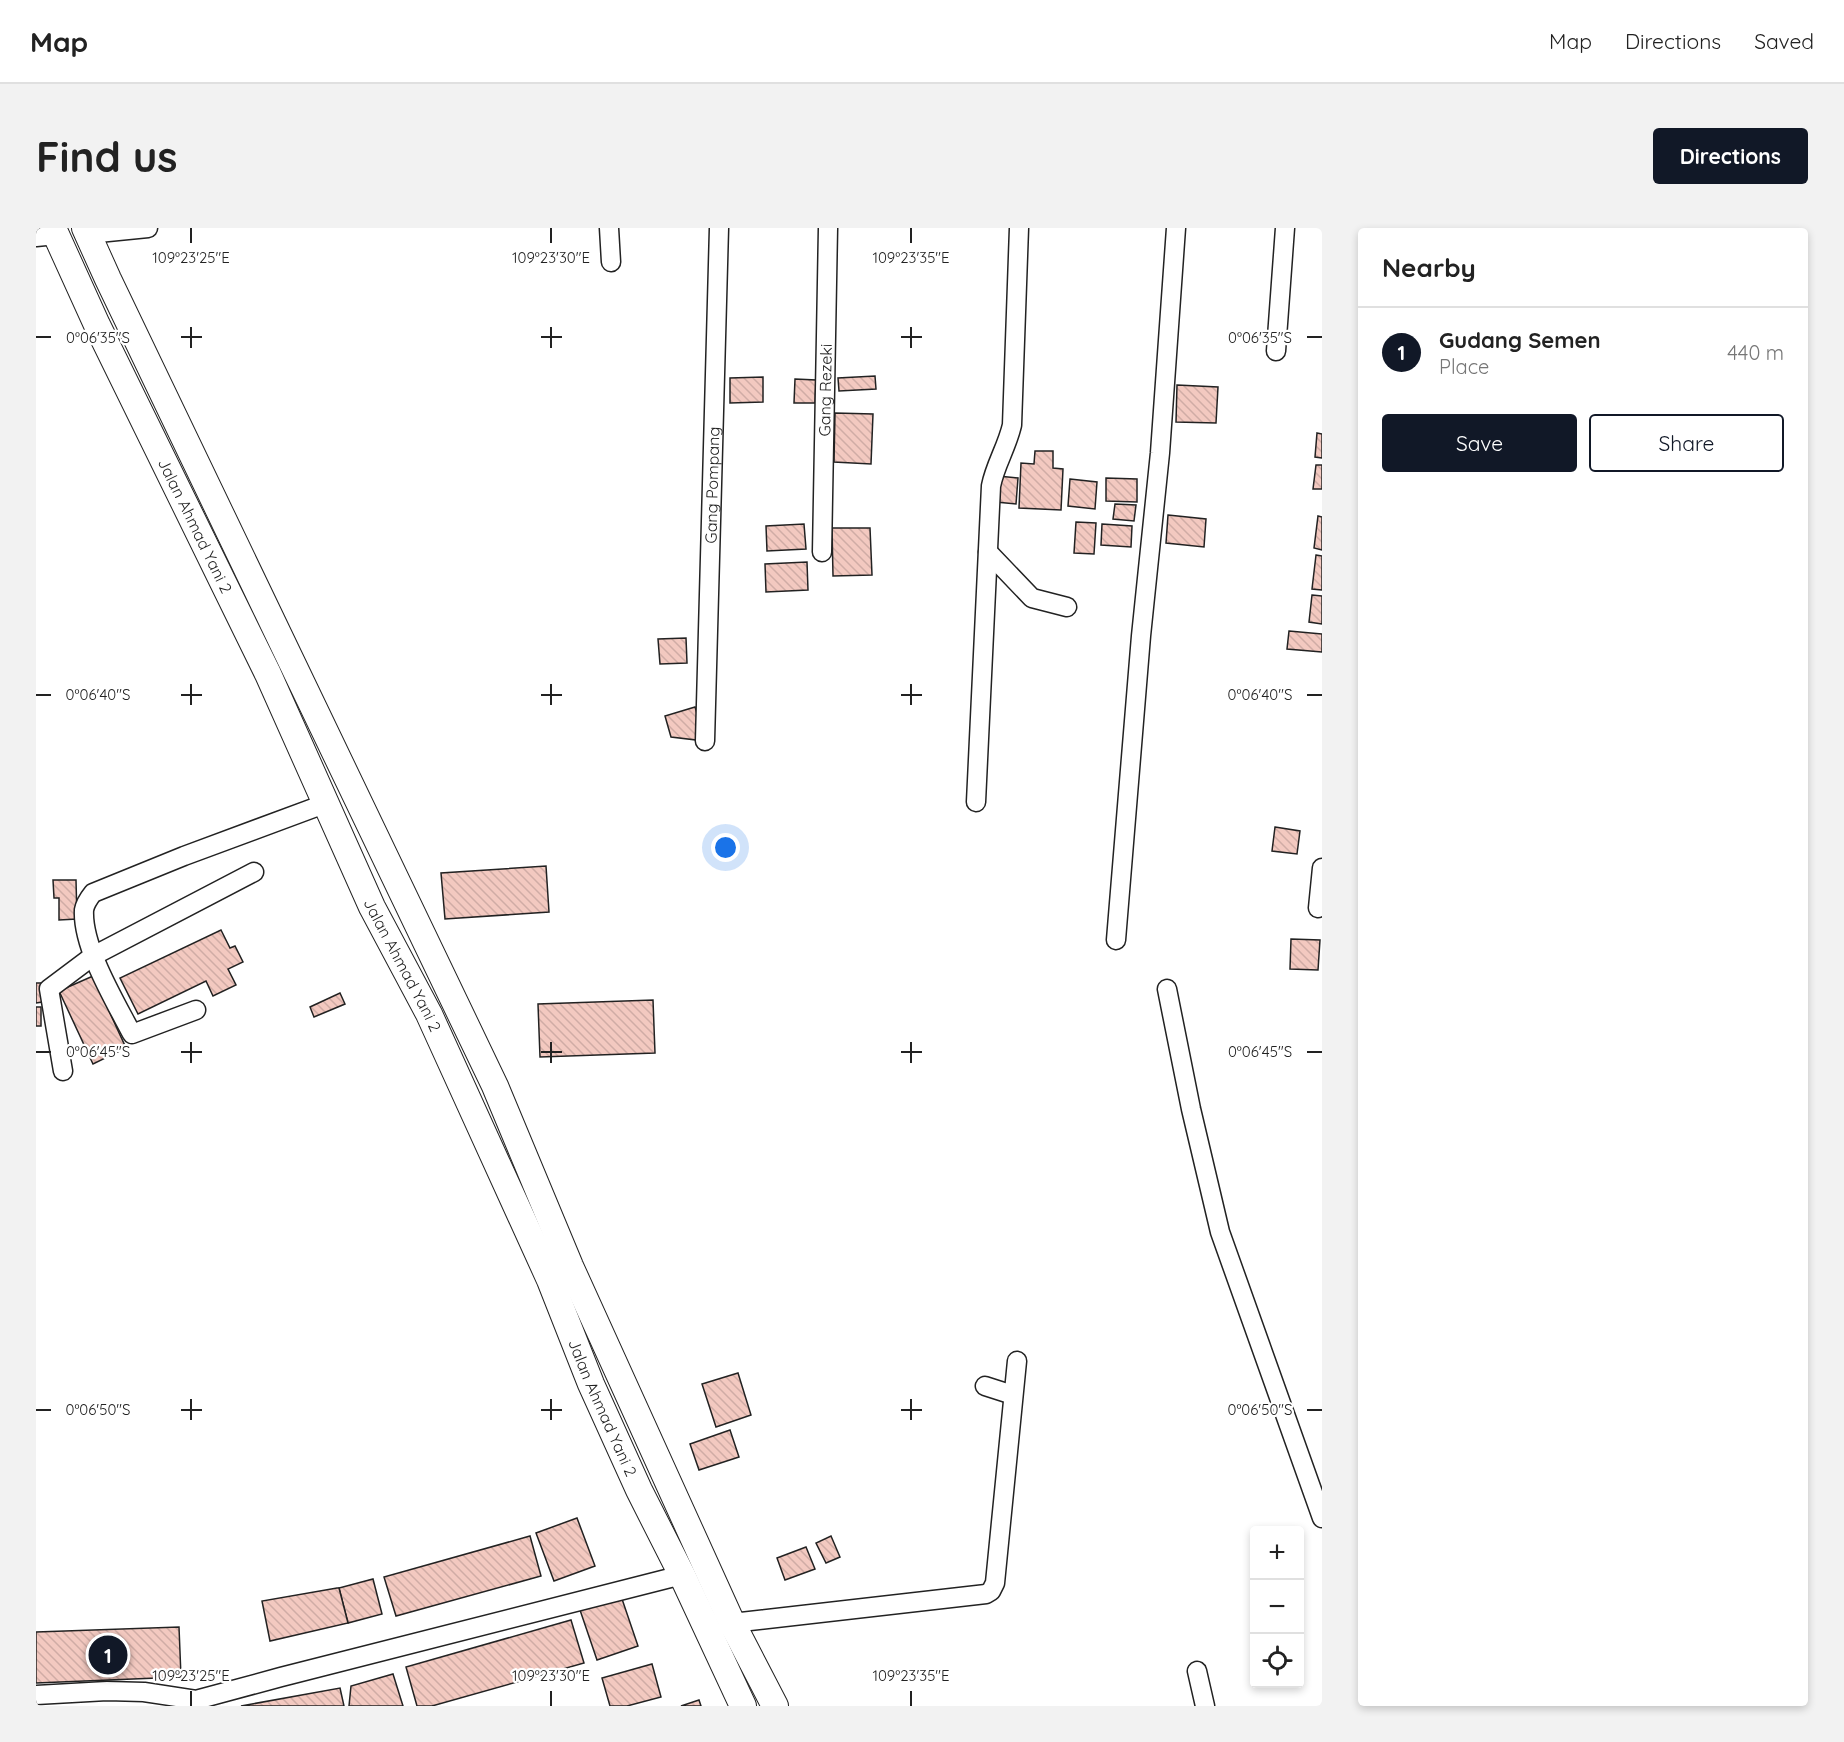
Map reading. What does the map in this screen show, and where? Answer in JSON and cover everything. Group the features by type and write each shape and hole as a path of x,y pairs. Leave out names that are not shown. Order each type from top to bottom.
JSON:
{"highway":[{"name":"Jalan Ahmad Yani 2","path":"87,231 495,1086 570,1266 732,1623 776,1706"},
{"name":"Jalan Ahmad Yani 2","path":"48,233 167,466 268,674 372,907 439,1034 550,1280 591,1384 634,1480 682,1575 743,1706"},
{"path":"167,466 193,456"}],"street":[{"path":"87,231 146,228"},
{"path":"609,228 611,262"},
{"name":"Gang Pompang","path":"705,741 719,228"},
{"name":"Gang Rezeki","path":"822,552 828,228"},
{"path":"976,802 991,486 993,474 1009,438 1012,425 1019,228"},
{"path":"1116,940 1141,636 1160,453 1176,228"},
{"path":"1276,351 1285,228"},
{"path":"988,552 1032,598 1067,607"},
{"path":"196,1010 132,1034 88,946 84,910 93,893 184,856 327,803"},
{"path":"1318,908 1322,868"},
{"path":"63,1071 49,988 93,956 254,872"},
{"path":"1167,989 1191,1109 1221,1232 1322,1518"},
{"path":"732,1623 975,1596 992,1591 1017,1361"},
{"path":"985,1386 1013,1395"},
{"path":"36,1695 107,1691 144,1692 195,1703 280,1677 682,1575"},
{"path":"1197,1671 1205,1706"}],"building":[{"path":"875,376 876,389 839,391 838,378"},
{"path":"763,377 763,402 730,403 730,378"},
{"path":"795,379 816,380 815,403 794,403"},
{"path":"1177,385 1218,387 1216,423 1176,422"},
{"path":"835,413 873,414 871,464 834,462"},
{"path":"1317,433 1322,434 1322,458 1315,457"},
{"path":"1035,451 1053,451 1053,468 1063,469 1061,510 1019,508 1021,463 1034,464"},
{"path":"1316,465 1322,465 1322,489 1313,489"},
{"path":"998,476 1018,478 1016,504 996,502"},
{"path":"1106,478 1137,479 1137,502 1106,501"},
{"path":"1070,479 1097,482 1095,509 1068,506"},
{"path":"1115,504 1136,505 1134,521 1113,519"},
{"path":"1168,515 1206,519 1204,547 1166,543"},
{"path":"1318,516 1322,517 1322,550 1314,548"},
{"path":"1076,522 1096,523 1094,554 1074,553"},
{"path":"804,524 806,549 767,551 766,526"},
{"path":"1102,524 1132,526 1131,547 1101,545"},
{"path":"832,528 870,528 872,575 833,576"},
{"path":"1316,555 1322,556 1322,590 1312,589"},
{"path":"807,562 808,590 766,592 765,564"},
{"path":"1312,595 1322,596 1322,624 1309,622"},
{"path":"1289,631 1322,634 1322,652 1287,649"},
{"path":"686,638 687,663 660,664 658,639"},
{"path":"695,707 705,741 671,737 665,716"},
{"path":"1275,827 1300,831 1297,854 1272,851"},
{"path":"546,866 549,912 445,919 441,873"},
{"path":"53,880 76,880 77,919 59,920 59,898 54,898"},
{"path":"221,930 230,948 235,946 243,962 228,969 236,985 213,996 206,981 138,1014 120,978"},
{"path":"1291,939 1320,940 1318,970 1290,969"},
{"path":"93,976 126,1048 93,1064 59,991"},
{"path":"36,983 42,983 42,1002 36,1003"},
{"path":"340,993 345,1004 314,1017 310,1007"},
{"path":"653,1000 655,1053 540,1057 538,1004"},
{"path":"36,1007 41,1007 41,1026 36,1026"},
{"path":"738,1373 751,1415 716,1427 702,1384"},
{"path":"730,1430 739,1457 699,1470 690,1444"},
{"path":"577,1518 595,1566 554,1581 536,1533"},
{"path":"530,1536 541,1576 396,1616 384,1577"},
{"path":"831,1536 840,1557 826,1563 816,1543"},
{"path":"806,1547 815,1569 785,1580 777,1558"},
{"path":"373,1579 382,1614 348,1623 339,1588"},
{"path":"339,1588 348,1623 270,1641 262,1601"},
{"path":"621,1596 638,1646 597,1660 580,1610"},
{"path":"571,1620 584,1663 432,1706 417,1706 406,1667"},
{"path":"179,1627 181,1677 36,1683 36,1632"},
{"path":"652,1664 661,1697 627,1706 610,1706 602,1678"},
{"path":"393,1674 403,1706 349,1706 351,1686"},
{"path":"340,1688 344,1706 241,1706"},
{"path":"699,1700 701,1706 681,1706"}],"place":[{"name":"Gudang Semen","path":"108,1655"}]}
